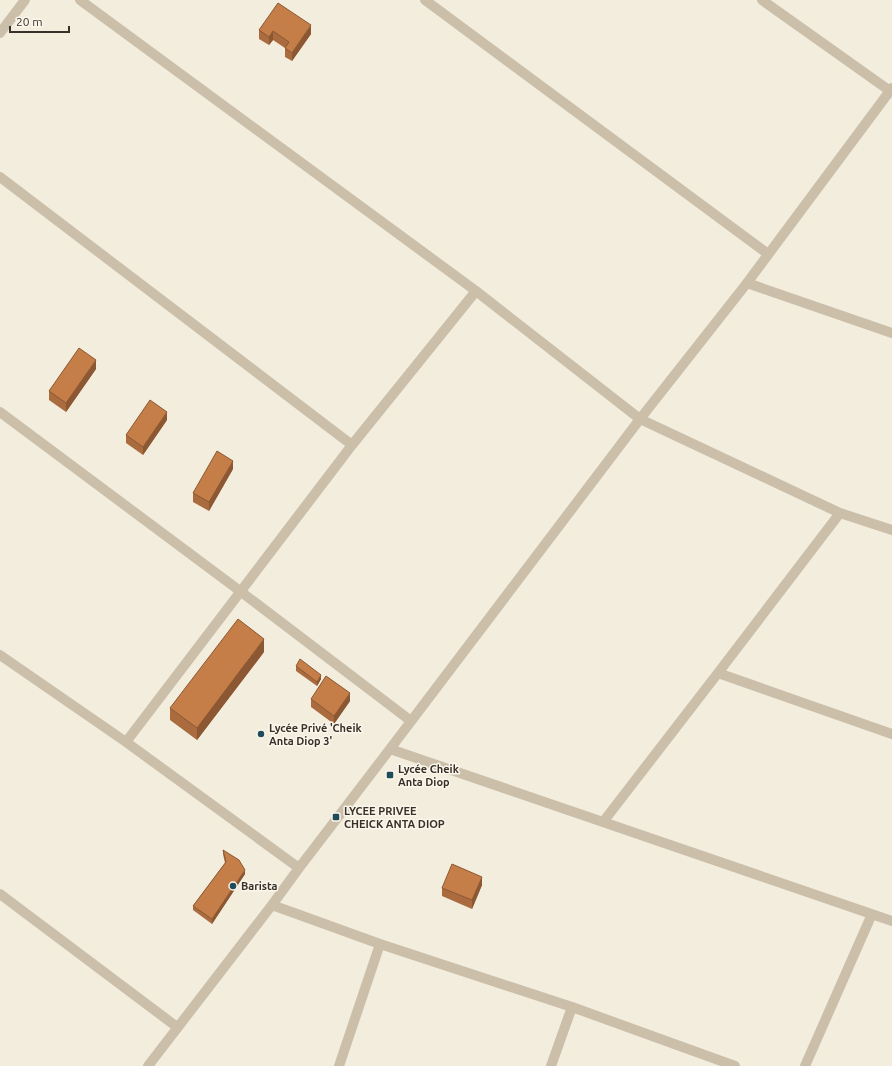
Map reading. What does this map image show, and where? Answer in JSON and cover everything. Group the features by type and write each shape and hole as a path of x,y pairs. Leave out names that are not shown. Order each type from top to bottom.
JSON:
{"street":[{"path":"0,33 25,0"},
{"path":"80,0 476,291 640,419 840,513 892,530"},
{"path":"425,0 768,254"},
{"path":"148,1066 272,905 298,868 640,419 747,283 891,90 762,0"},
{"path":"0,177 352,445"},
{"path":"747,283 892,333"},
{"path":"126,742 352,445 476,291"},
{"path":"0,412 411,721"},
{"path":"603,822 840,513"},
{"path":"0,655 126,742 298,868"},
{"path":"718,674 892,734"},
{"path":"390,749 892,921"},
{"path":"2,900 177,1027"},
{"path":"272,905 380,944 572,1007 735,1066"},
{"path":"805,1066 872,914"},
{"path":"339,1066 380,944"},
{"path":"551,1066 572,1007"}],"building":[{"path":"278,3 311,25 292,53 285,48 289,42 273,31 269,37 259,30"},
{"path":"79,348 96,360 66,403 49,391"},
{"path":"150,400 167,412 143,447 126,435"},
{"path":"217,451 233,461 209,502 193,493"},
{"path":"238,619 264,639 197,728 170,708"},
{"path":"300,659 321,675 317,682 296,666"},
{"path":"326,676 350,693 334,716 311,699"},
{"path":"223,850 239,860 245,870 212,919 193,906 226,862"},
{"path":"452,864 482,877 472,900 442,888"}],"place":[{"name":"Lycée Privé 'Cheik Anta Diop 3'","path":"261,734"},
{"name":"Lycée Cheik Anta Diop","path":"390,775"},
{"name":"LYCEE PRIVEE CHEICK ANTA DIOP","path":"336,817"},
{"name":"Barista","path":"233,886"}]}
